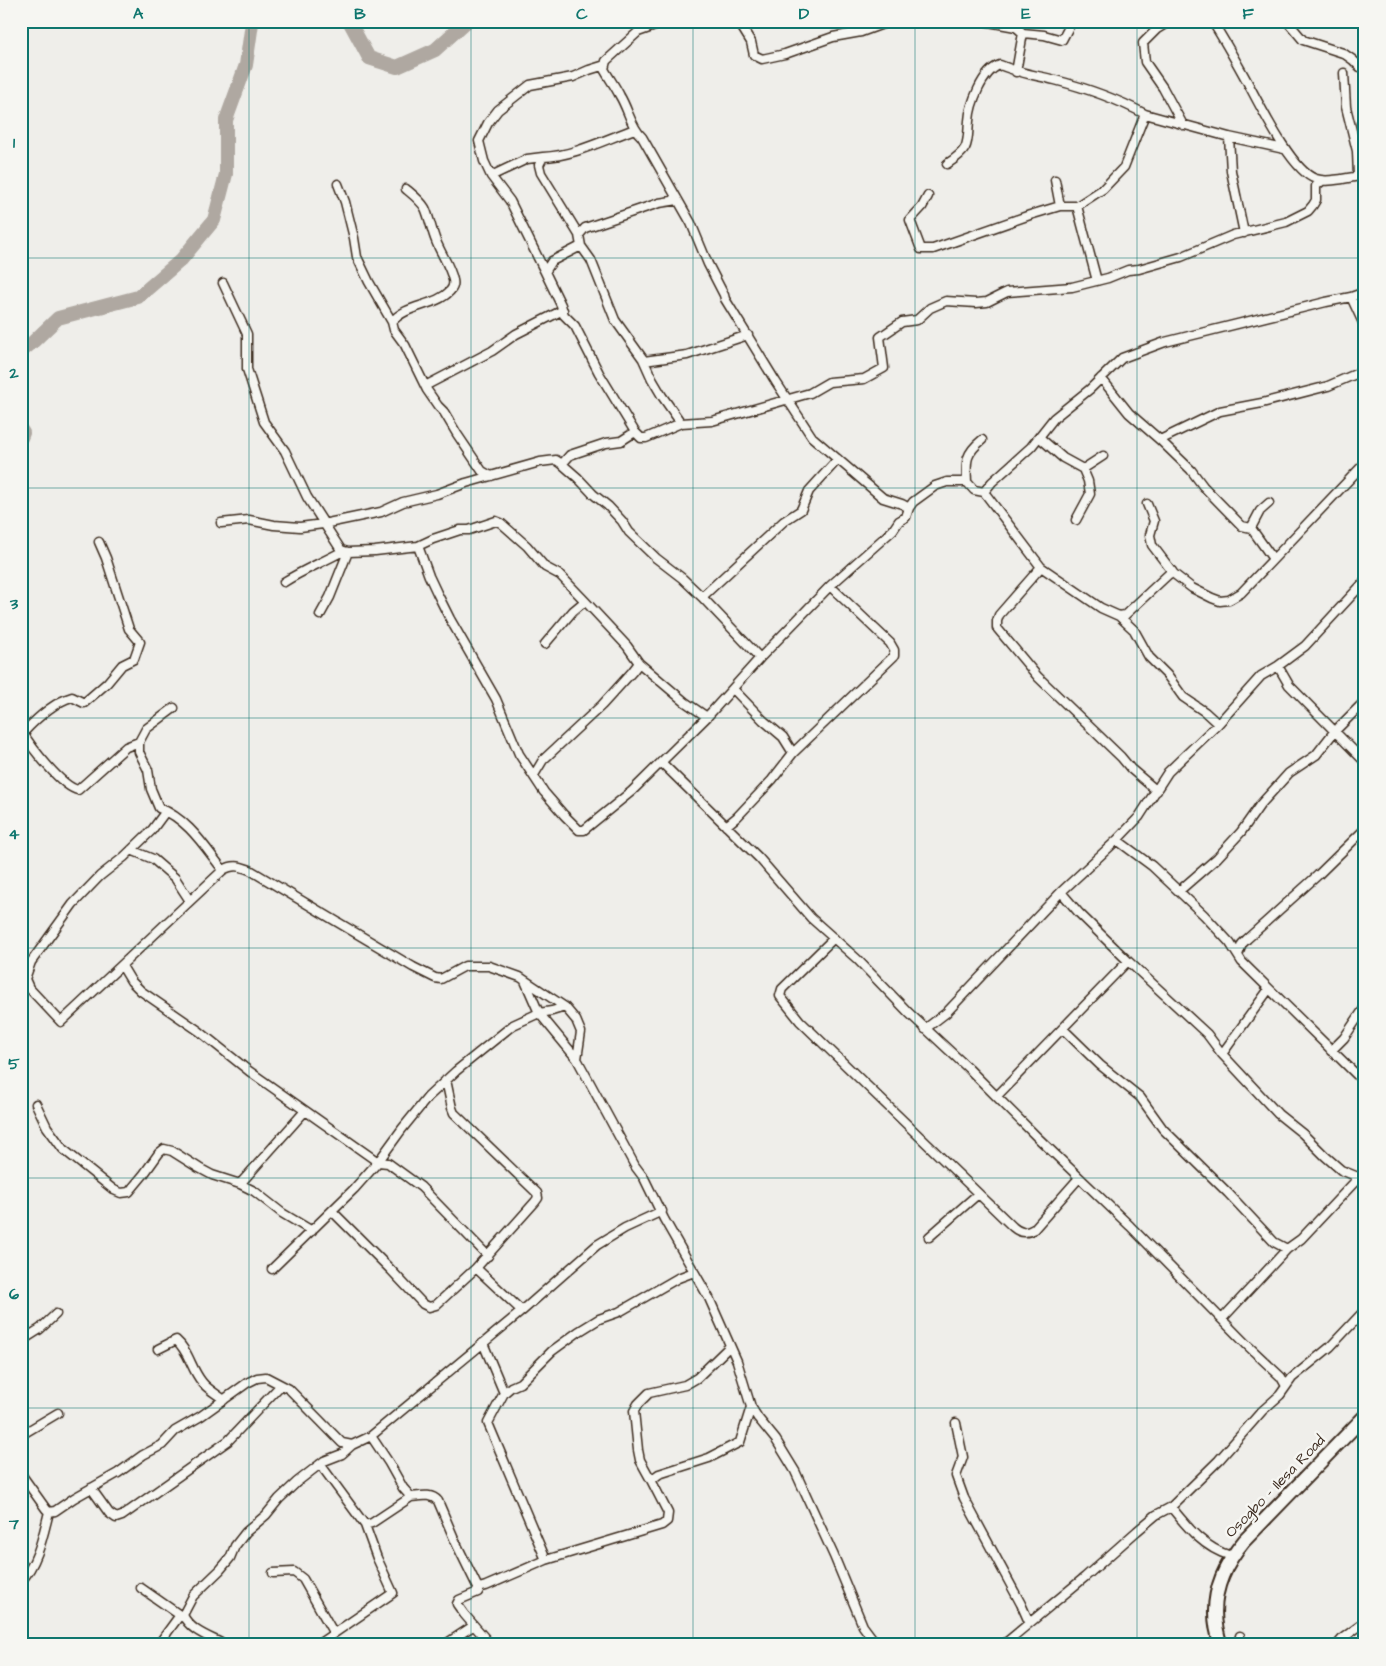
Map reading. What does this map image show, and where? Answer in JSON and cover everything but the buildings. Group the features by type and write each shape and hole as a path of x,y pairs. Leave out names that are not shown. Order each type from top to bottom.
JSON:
{"main road":[{"name":"Osogbo - Ilesa Road","path":"1221,1645 1217,1630 1215,1604 1221,1576 1231,1556 1365,1416"}],"street":[{"path":"670,21 638,32 606,61 604,68 620,94 635,129 642,137 690,222 725,299 812,437 883,498 909,508"},
{"path":"738,21 751,42 754,55 762,59 785,54 833,37 861,32 891,21"},
{"path":"983,21 1019,27 1062,40 1072,21"},
{"path":"1170,21 1157,29 1143,43 1145,62 1163,88 1183,125"},
{"path":"1212,21 1284,148 1308,176 1318,181 1362,176 1346,107 1344,72"},
{"path":"1287,21 1302,40 1343,53 1365,69"},
{"path":"1016,72 1019,27"},
{"path":"605,65 573,77 530,85 498,110 488,123 479,141 484,161 491,176 510,200 564,315 575,326 599,373 635,432 641,438 646,438 681,423 712,421 787,400 810,393 829,382 864,379 884,368 880,337 902,322 917,320 930,308 946,300 976,303 987,302 1007,292 1072,287 1108,278 1128,270 1139,269 1181,257 1233,236 1286,222 1308,211 1316,200 1315,189 1318,181"},
{"path":"947,164 964,150 967,142 970,110 984,78 994,67 1000,65 1016,72 1078,87 1145,114 1229,137 1284,148"},
{"path":"928,196 922,207 910,220 921,249 933,248 1060,206 1077,206 1103,189 1124,166 1145,114"},
{"path":"491,176 527,159 554,156 578,150 635,129"},
{"path":"1229,137 1230,171 1244,233"},
{"path":"543,157 539,165 541,173 579,235 581,246 591,260 615,320 644,361 662,396 681,423"},
{"path":"1055,180 1060,206"},
{"path":"338,184 345,202 354,238 356,257 369,282 392,322 394,330 405,345 425,386 482,471 490,476"},
{"path":"392,322 399,315 445,295 453,285 445,260 430,226 426,210 406,189"},
{"path":"579,235 585,228 659,203 678,200"},
{"path":"1077,206 1098,281"},
{"path":"545,272 552,261 581,246"},
{"path":"222,283 247,334 246,369 264,422 285,451 307,497 323,524 346,552"},
{"path":"984,492 992,482 1031,447 1054,418 1078,399 1122,358 1165,342 1365,292"},
{"path":"1351,297 1365,327"},
{"path":"425,386 492,351 516,334 563,310"},
{"path":"644,361 688,356 748,335"},
{"path":"1160,440 1220,411 1262,403 1328,386 1365,370"},
{"path":"1101,378 1128,413 1191,470 1203,486 1242,526 1251,528 1273,559"},
{"path":"562,464 570,455 606,443 621,442 635,432"},
{"path":"1039,437 1063,458 1083,469 1088,481 1090,494 1076,520"},
{"path":"982,440 970,450 966,466 967,482 974,490 984,492 1041,567 1101,608 1119,616 1134,630 1149,657 1167,675 1183,697 1205,712 1218,724"},
{"path":"1083,469 1104,456"},
{"path":"702,598 784,521 802,510 809,491 838,459"},
{"path":"221,523 249,520 274,525 300,527 323,524 381,512 402,502 437,494 540,462 556,460 578,478 622,521 629,532 656,558 682,578 760,658"},
{"path":"1147,504 1154,521 1150,535 1152,545 1178,578 1192,588 1212,598 1220,601 1230,600 1241,593 1365,463"},
{"path":"418,546 429,576 450,619 496,699 519,754 534,774 544,792 579,830 584,830 632,791 707,717 760,658 830,586 893,530 899,521 906,516 913,502 935,486 947,482 967,482"},
{"path":"1251,528 1260,512 1270,503"},
{"path":"284,582 302,571 346,552 418,546 433,538 460,530 470,530 496,521 501,522 527,546 545,567 560,575 627,646 639,663 685,702 707,717"},
{"path":"99,542 109,565 129,629 140,642 134,659 122,665 107,683 84,703 72,697 63,699 34,721 23,733 41,759 64,781 78,790 126,747 139,742"},
{"path":"320,615 330,597 346,552"},
{"path":"1041,567 999,615 997,621 998,628 1038,677 1131,769 1157,791"},
{"path":"1119,616 1125,615 1172,570"},
{"path":"925,1028 946,1013 1061,892 1139,817 1168,772 1218,724 1261,676 1278,666 1304,646 1365,581"},
{"path":"726,826 772,780 793,753 888,663 895,653 890,642 830,586"},
{"path":"545,644 573,611 585,601"},
{"path":"534,774 543,760 602,705 639,663"},
{"path":"1278,666 1289,684 1365,762"},
{"path":"732,690 783,737 793,753"},
{"path":"1179,891 1217,858 1241,832 1260,805 1289,773 1316,755 1334,732 1365,701"},
{"path":"174,708 146,729 139,742 140,752 148,770 151,789 159,808 172,813 188,825 224,870"},
{"path":"661,762 759,858 795,900 1130,1226 1281,1377 1286,1386"},
{"path":"166,811 152,830 100,876 74,904 46,939 31,962 25,979 29,988 61,1022 224,870 237,865 250,870 413,967 435,978 441,979 465,966 478,965 489,966 511,973 525,981 564,1007 576,1020 580,1032 576,1059"},
{"path":"1238,954 1242,944 1247,939 1318,875 1365,829"},
{"path":"1117,840 1152,866 1179,891 1217,929 1238,954 1242,962 1365,1083"},
{"path":"131,850 153,859 175,878 190,901"},
{"path":"1061,892 1128,961 1203,1029 1222,1054 1278,1114 1303,1134 1324,1156 1341,1170 1358,1176"},
{"path":"834,938 782,989 780,996 800,1021 978,1194 1013,1227 1023,1233 1034,1229 1080,1178"},
{"path":"997,1096 1128,961"},
{"path":"122,966 131,982 141,991 199,1030 249,1071 378,1162 388,1163 421,1187 488,1256"},
{"path":"525,981 539,1013 576,1059 709,1298 746,1386 751,1407 776,1440 795,1471 834,1556 863,1626 872,1638 881,1645"},
{"path":"1222,1054 1269,989"},
{"path":"272,1269 332,1211 378,1162 428,1097 446,1080 514,1025 539,1013 564,1007"},
{"path":"1331,1051 1344,1038 1365,1008"},
{"path":"1063,1029 1100,1065 1140,1097 1163,1129 1274,1242 1287,1249"},
{"path":"332,1211 423,1304 429,1307 436,1305 447,1296 476,1268 535,1202 538,1198 537,1193 454,1113 446,1080"},
{"path":"36,1104 47,1127 63,1149 114,1190 121,1193 129,1192 159,1153 164,1150 172,1150 212,1175 240,1184 254,1191 312,1231"},
{"path":"240,1184 305,1111"},
{"path":"1222,1319 1287,1249 1301,1239 1365,1170"},
{"path":"929,1237 978,1194"},
{"path":"158,1645 182,1617 193,1596 230,1558 246,1532 266,1515 290,1488 320,1464 337,1457 352,1445 371,1436 522,1311 597,1244 662,1211"},
{"path":"476,1268 522,1311"},
{"path":"546,1560 488,1424 504,1393 520,1383 552,1351 599,1319 619,1312 678,1278 694,1272"},
{"path":"1003,1645 1156,1515 1171,1507 1219,1460 1280,1395 1292,1378 1330,1347 1365,1310"},
{"path":"21,1341 56,1314"},
{"path":"158,1349 167,1343 178,1341 202,1382 224,1400"},
{"path":"483,1343 504,1393"},
{"path":"490,1645 473,1626 458,1604 459,1600 478,1592 480,1588 546,1560 662,1525 667,1521 668,1513 640,1460 634,1411 638,1404 649,1394 685,1385 697,1378 730,1346"},
{"path":"49,1512 55,1511 118,1473 162,1444 175,1431 201,1416 256,1378 266,1377 282,1385 296,1395 308,1410 342,1443 352,1445"},
{"path":"1281,1377 1292,1378"},
{"path":"91,1488 109,1514 116,1518 122,1516 228,1441 282,1385"},
{"path":"651,1480 659,1474 709,1458 740,1442 751,1407"},
{"path":"21,1443 24,1433 58,1413"},
{"path":"956,1424 963,1457 956,1476 964,1498 1029,1622"},
{"path":"371,1436 403,1488 411,1497"},
{"path":"316,1645 393,1592 376,1558 365,1525 320,1464"},
{"path":"21,1474 49,1512"},
{"path":"365,1525 411,1497 434,1497 438,1501 479,1590"},
{"path":"1171,1507 1186,1526 1208,1546 1231,1556"},
{"path":"21,1581 29,1572 37,1555 49,1512"},
{"path":"273,1573 294,1572 303,1579 333,1632"},
{"path":"141,1588 182,1617 196,1630 224,1645"},
{"path":"1337,1645 1343,1638 1365,1622"},
{"path":"444,1645 473,1626"},
{"path":"1238,1645 1240,1636"}],"waterway":[{"path":"21,352 58,318 138,297 181,260 214,220 226,174 226,120 246,65 252,23 254,21"},
{"path":"349,21 369,58 397,67 435,50 467,21"},
{"path":"21,430 23,433 21,438"}]}
